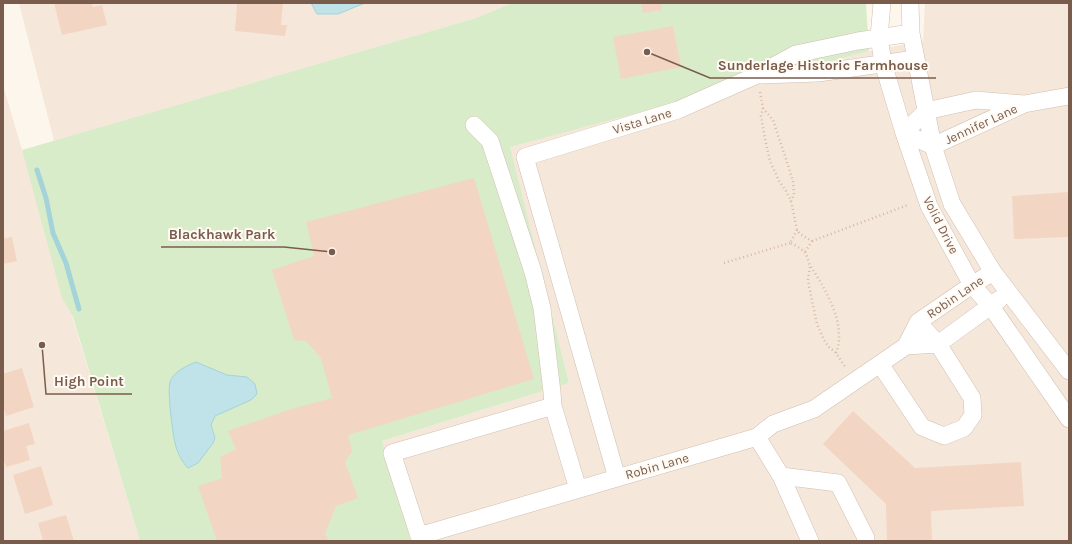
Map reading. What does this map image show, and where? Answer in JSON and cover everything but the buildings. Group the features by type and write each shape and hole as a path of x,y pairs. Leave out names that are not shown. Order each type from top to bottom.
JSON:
{"street":[{"name":"Volid Drive","path":"882,3 878,38 883,63 904,134 929,206 972,285 990,305 1069,419"},
{"name":"Volid Drive","path":"910,3 911,33 915,58 933,146 952,204 993,272 1069,370"},
{"name":"Vista Lane","path":"617,478 525,157 678,110 757,75 796,54 911,33"},
{"name":"Vista Lane","path":"757,75 818,73 915,58"},
{"name":"Jennifer Lane","path":"904,134 933,146 1024,104 1069,96"},
{"name":"Jennifer Lane","path":"926,111 976,100 1024,104"},
{"path":"904,134 926,111"},
{"path":"474,125 490,142 533,272 542,308 553,406 578,489"},
{"name":"Robin Lane","path":"553,406 392,453 419,536 756,437 773,424 814,409 906,346 918,322 993,272"},
{"name":"Robin Lane","path":"938,344 990,305 1010,293"},
{"name":"Robin Lane","path":"880,364 922,427 944,436 964,428 973,415 972,398 938,344 918,322"},
{"path":"906,346 938,344"},
{"path":"756,437 781,476 810,541"},
{"path":"781,476 838,483 866,538 865,541"}],"path":[{"path":"791,202 794,195 793,181 778,131 773,120 763,108 761,116 770,161 791,202 797,230 800,234 812,241"},
{"path":"805,252 812,241 908,205"},
{"path":"724,263 790,243 797,230"},
{"path":"790,243 805,252 810,267 827,293 837,322 839,337 836,353 824,340 817,324 808,279 810,267"}],"shaded area":[{"path":"19,3 512,3 476,18 54,141"},
{"path":"925,3 1069,3 1069,541 411,541 382,441 569,383 509,147 869,51 923,41"},
{"path":"3,85 22,150 140,541 3,541"}],"green space":[{"path":"512,3 866,3 869,51 510,147 569,383 382,441 411,541 140,541 73,317 62,298 22,150 476,18"}],"water":[{"path":"311,3 365,3 338,14 317,14"},
{"path":"196,362 227,375 247,377 255,384 257,394 251,400 215,416 211,425 215,438 213,443 198,463 188,468 176,447 169,387 172,378 177,372"}],"waterway":[{"path":"37,170 46,198 53,233 66,263 79,309"}],"place":[{"name":"Sunderlage Historic Farmhouse","path":"647,52"},
{"name":"Blackhawk Park","path":"332,252"},
{"name":"High Point","path":"42,345"}]}
